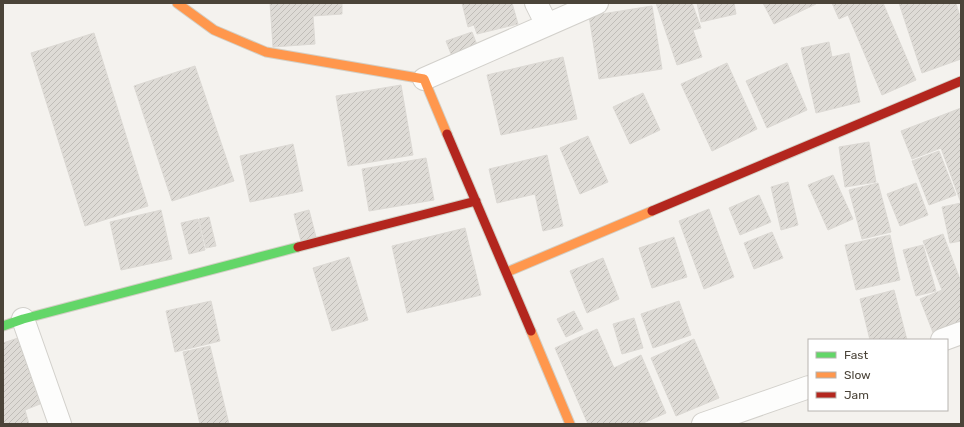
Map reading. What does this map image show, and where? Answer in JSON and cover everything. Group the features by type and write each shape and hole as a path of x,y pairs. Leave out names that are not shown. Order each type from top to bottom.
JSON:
{"street":[{"path":"178,3 214,30 266,52 424,79 597,3"},
{"path":"536,3 547,25"},
{"path":"424,79 507,272 570,424"},
{"path":"507,272 961,81"},
{"path":"60,424 13,323 476,201"},
{"path":"945,339 961,333"},
{"path":"703,424 808,387"}],"building":[{"path":"270,3 342,3 342,14 313,16 315,44 273,47"},
{"path":"462,3 512,3 518,24 477,34 474,25 468,27"},
{"path":"656,3 692,3 701,28 693,30 702,57 677,65"},
{"path":"697,3 734,3 736,14 701,22"},
{"path":"763,3 815,3 816,4 774,24"},
{"path":"832,3 883,3 916,80 882,95 848,15 839,19"},
{"path":"899,3 958,3 956,4 961,19 961,59 922,73"},
{"path":"652,6 662,69 599,79 589,16"},
{"path":"472,32 479,50 453,59 446,41"},
{"path":"94,33 148,206 85,226 31,53"},
{"path":"829,42 832,57 849,53 860,102 816,113 801,48"},
{"path":"563,57 577,119 501,135 487,75"},
{"path":"727,63 757,129 712,151 681,84"},
{"path":"787,63 807,110 767,128 746,81"},
{"path":"195,66 234,181 172,201 134,86"},
{"path":"401,85 413,155 348,166 336,96"},
{"path":"643,93 660,130 630,144 613,107"},
{"path":"961,108 961,203 941,148 912,159 901,131"},
{"path":"588,136 608,182 580,194 560,148"},
{"path":"869,142 876,182 845,187 839,147"},
{"path":"293,144 303,191 250,202 240,156"},
{"path":"939,151 956,195 929,205 912,161"},
{"path":"547,155 563,226 543,231 535,194 497,203 489,169"},
{"path":"426,158 434,200 369,211 362,169"},
{"path":"833,175 853,219 828,230 808,185"},
{"path":"788,182 798,225 781,230 771,187"},
{"path":"878,183 891,232 862,239 849,190"},
{"path":"916,183 928,215 900,226 887,194"},
{"path":"759,195 771,222 740,235 729,208"},
{"path":"961,203 961,241 950,243 942,207"},
{"path":"709,209 734,277 704,289 679,221"},
{"path":"161,210 172,259 121,270 110,222"},
{"path":"309,210 317,241 302,245 294,214"},
{"path":"209,217 216,246 206,248 199,219"},
{"path":"198,219 205,250 189,254 181,223"},
{"path":"465,228 481,295 407,313 392,246"},
{"path":"772,232 783,258 754,269 744,243"},
{"path":"943,234 961,282 961,325 934,335 920,299 942,290 923,241"},
{"path":"890,235 900,280 856,290 845,245"},
{"path":"674,237 687,277 652,288 639,248"},
{"path":"923,245 936,291 916,296 903,250"},
{"path":"349,257 368,320 332,331 313,268"},
{"path":"603,258 619,299 587,313 570,271"},
{"path":"894,290 907,339 870,339 860,299"},
{"path":"211,301 220,341 175,352 166,311"},
{"path":"679,301 691,335 653,348 641,314"},
{"path":"574,311 583,329 566,337 557,319"},
{"path":"634,318 643,348 622,354 613,324"},
{"path":"597,329 614,368 641,355 666,413 641,424 588,424 555,348"},
{"path":"18,338 40,404 25,410 29,424 3,424 3,343"},
{"path":"694,339 719,398 676,416 651,358"},
{"path":"210,346 229,424 200,424 183,352"}],"traffic: fast":[{"path":"3,326 23,319 298,247"}],"traffic: slow":[{"path":"177,3 214,30 266,52 424,79 447,134"},
{"path":"507,272 652,211"},
{"path":"531,331 570,424"}],"traffic: jam":[{"path":"652,211 961,81"},
{"path":"447,134 531,331"},
{"path":"298,247 476,201"}]}
